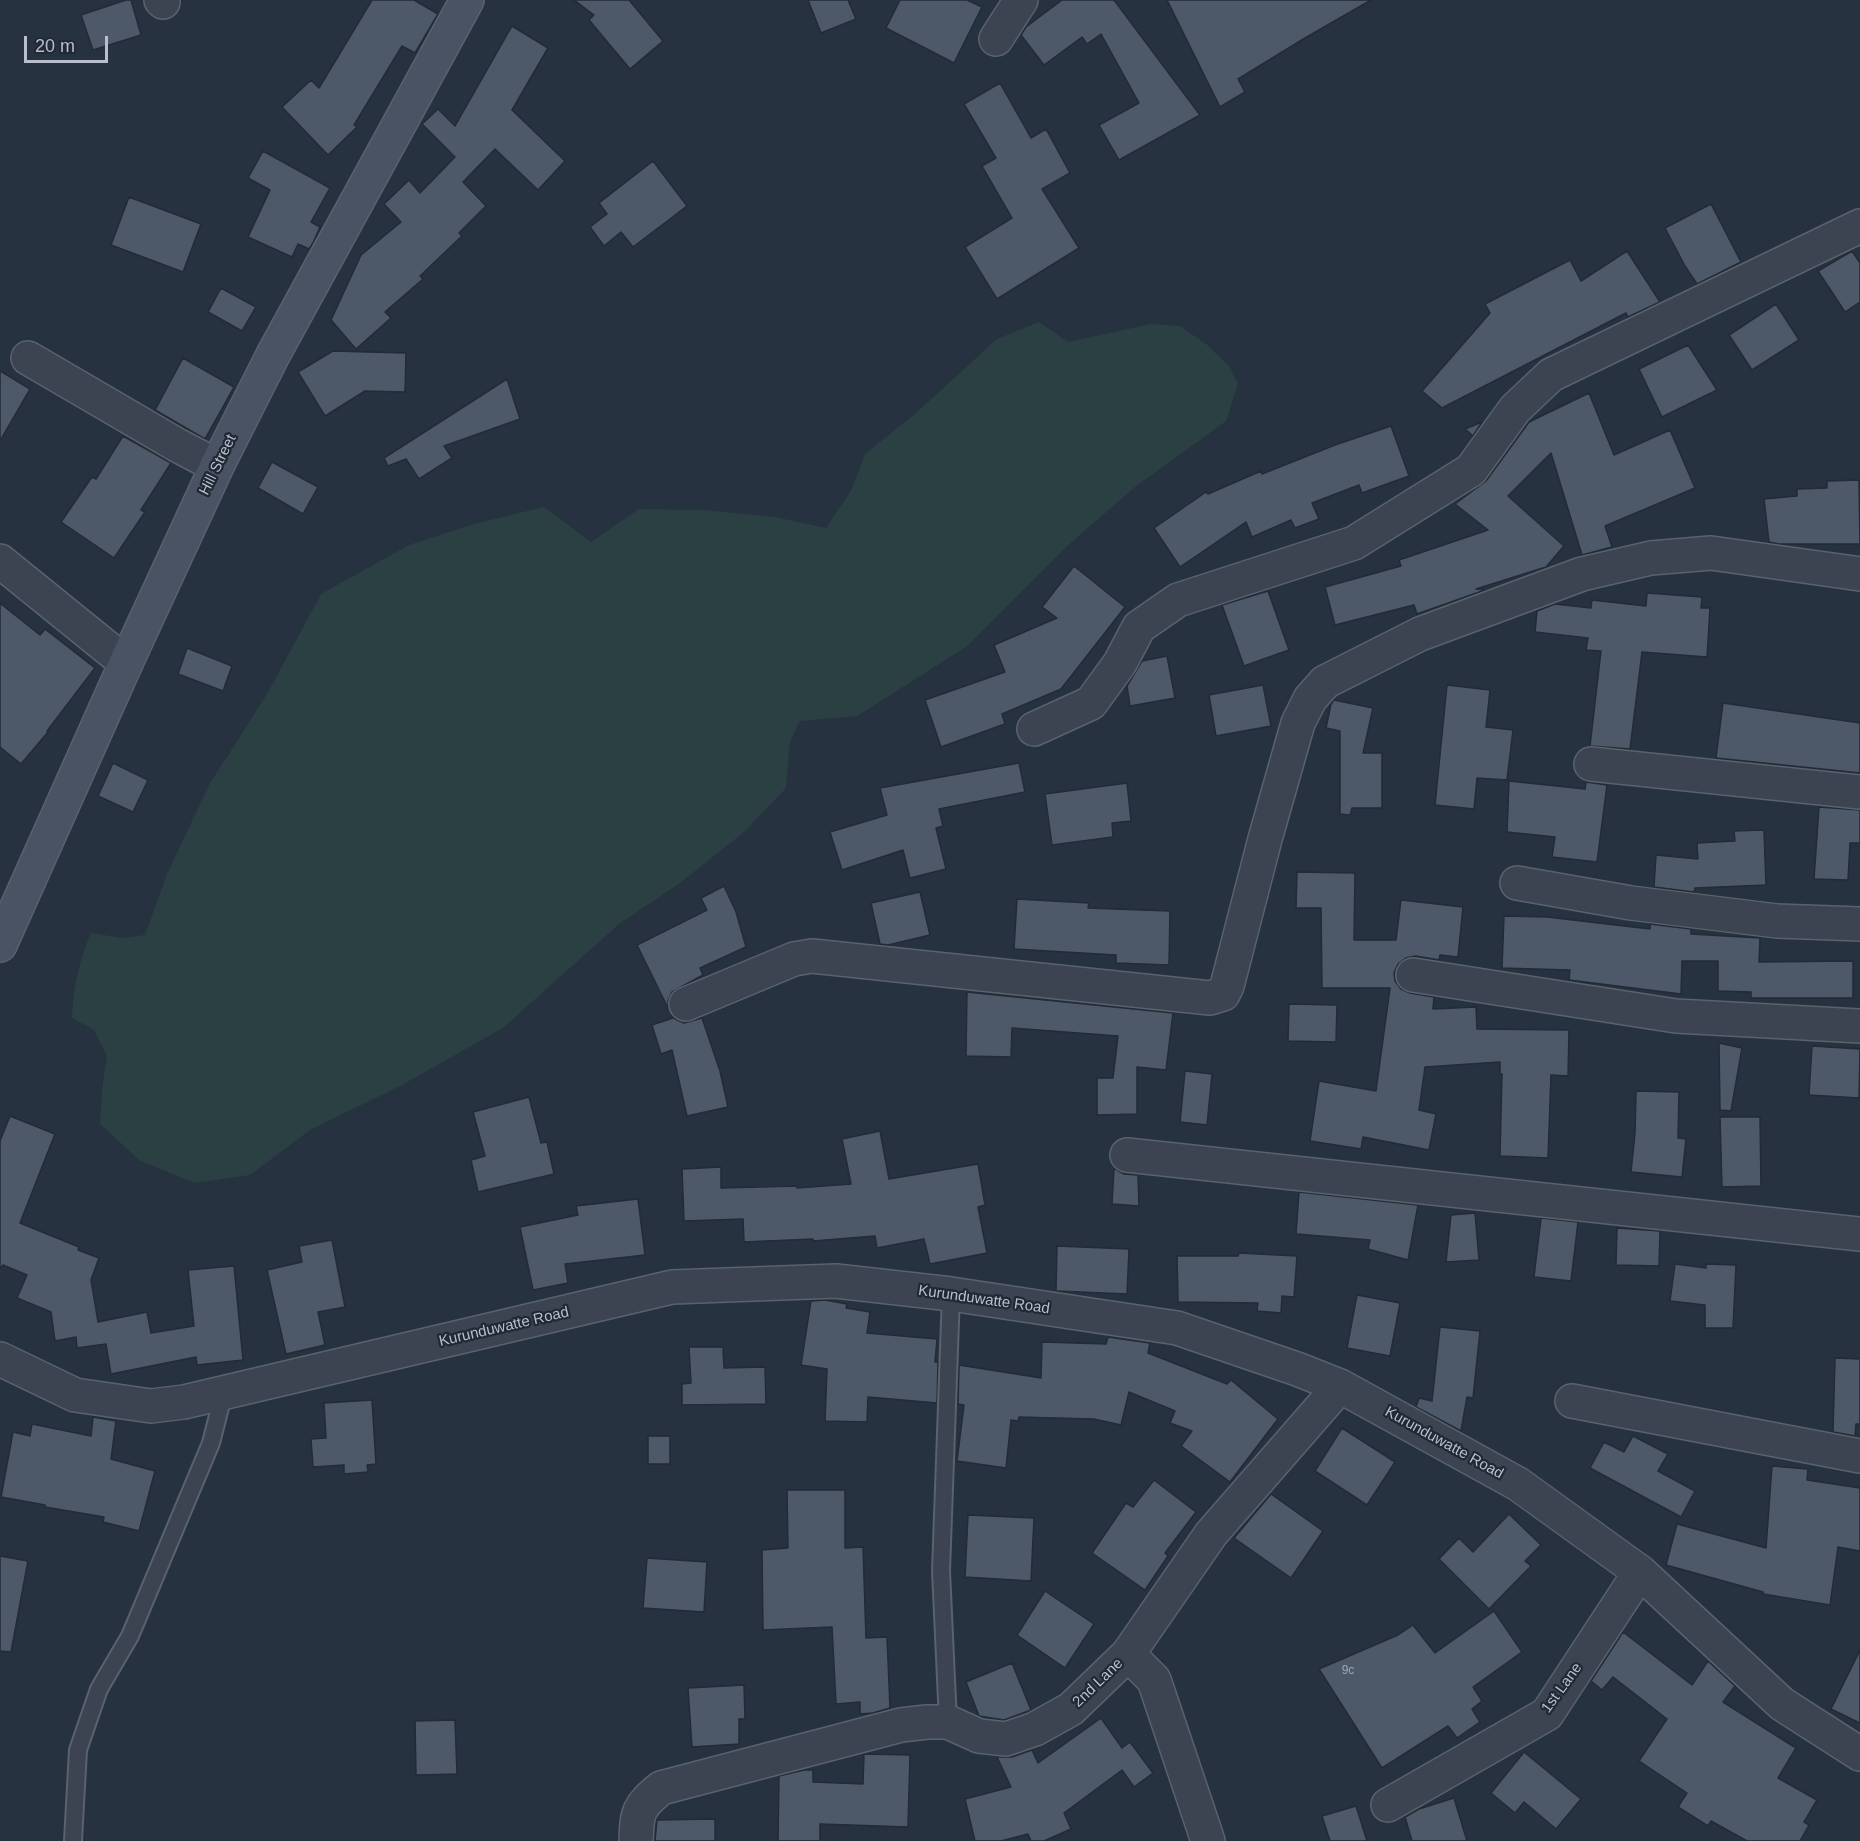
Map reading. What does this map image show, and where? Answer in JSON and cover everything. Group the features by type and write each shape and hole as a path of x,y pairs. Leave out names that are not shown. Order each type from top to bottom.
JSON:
{"main road":[{"name":"Hill Street","path":"0,945 217,466 273,356 467,0"}],"street":[{"path":"996,39 1021,0"},
{"path":"1034,729 1091,703 1120,663 1139,627 1178,600 1354,543 1471,470 1515,408 1551,375 1860,226"},
{"path":"28,358 217,466"},
{"path":"686,1004 794,959 812,956 1210,998 1223,994 1298,723 1310,699 1325,682 1420,634 1582,574 1651,558 1711,553 1860,574"},
{"path":"0,561 126,663"},
{"path":"1591,764 1860,792"},
{"path":"1517,883 1631,903 1777,921 1860,924"},
{"path":"1413,975 1676,1016 1860,1026"},
{"path":"1127,1155 1860,1234"},
{"name":"Kurunduwatte Road","path":"0,1359 75,1395 151,1406 184,1402 672,1287 836,1281 951,1294 1177,1328 1297,1368 1340,1386 1518,1484 1640,1572 1782,1704 1860,1754"},
{"name":"2nd Lane","path":"636,1841 636,1821 643,1803 661,1788 901,1725 948,1722 979,1736 1006,1739 1035,1729 1071,1709 1128,1654 1211,1534 1340,1386"},
{"path":"1572,1401 1860,1455"},
{"name":"1st Lane","path":"1388,1805 1547,1714 1640,1572"},
{"path":"1128,1654 1154,1680 1208,1841"}],"lane":[{"path":"948,1722 941,1571 951,1294"},
{"path":"73,1841 78,1750 99,1689 130,1636 211,1443 224,1392"}],"green space":[{"path":"1039,322 1068,342 1151,324 1180,326 1206,344 1228,365 1238,384 1226,421 1135,487 1065,548 966,647 857,716 800,721 790,741 786,788 744,832 680,883 619,924 503,1028 400,1086 310,1130 250,1175 194,1183 139,1160 100,1124 107,1056 94,1030 72,1018 77,975 91,933 122,938 145,935 167,874 209,785 267,694 321,594 409,545 474,524 544,507 591,542 639,509 704,510 775,517 826,528 851,491 865,454 916,413 997,339"}],"building":[{"path":"131,0 141,35 93,50 81,15"},
{"path":"372,0 414,0 438,14 415,53 402,46 354,125 357,127 328,155 282,107 311,80 319,88"},
{"path":"574,0 629,0 663,41 630,69 589,20 594,15"},
{"path":"808,0 848,0 856,19 821,33"},
{"path":"900,0 967,0 982,7 954,63 886,28"},
{"path":"1062,0 1114,0 1200,115 1119,160 1099,125 1139,103 1101,34 1087,44 1082,37 1044,65 1021,35 1026,27"},
{"path":"1167,0 1371,0 1238,79 1245,92 1220,107"},
{"path":"512,26 548,48 512,110 565,161 538,190 495,149 463,182 486,206 459,233 462,236 420,276 423,279 385,312 391,318 356,349 331,320 361,255 401,222 384,204 409,180 420,193 455,157 422,124 438,109 455,126"},
{"path":"1000,83 1031,138 1046,129 1070,173 1042,189 1079,248 997,299 965,247 1012,218 982,166 996,158 964,104"},
{"path":"263,151 330,188 311,222 320,227 313,243 309,249 298,244 292,257 248,237 270,190 248,178"},
{"path":"653,161 687,206 633,247 621,232 604,246 590,227 607,214 599,203"},
{"path":"129,197 201,224 183,272 111,245"},
{"path":"1711,204 1741,262 1697,284 1665,228"},
{"path":"1627,251 1660,302 1628,317 1626,313 1442,408 1422,391 1490,313 1485,304 1570,260 1581,281"},
{"path":"1852,251 1860,263 1860,302 1845,312 1818,271"},
{"path":"221,288 256,307 242,331 208,312"},
{"path":"1776,304 1799,340 1752,370 1729,335"},
{"path":"1688,345 1717,390 1662,417 1639,369"},
{"path":"333,351 406,353 405,392 365,391 325,416 298,372"},
{"path":"183,358 234,387 205,439 155,410"},
{"path":"0,371 30,389 0,441"},
{"path":"507,379 520,419 444,446 452,458 419,479 406,459 388,466 384,458"},
{"path":"1589,393 1614,455 1670,430 1695,488 1605,526 1612,547 1582,555 1551,453 1508,496 1564,546 1546,567 1476,589 1485,590 1417,614 1414,605 1335,625 1325,587 1401,566 1399,560 1488,530 1455,504 1486,481 1529,422"},
{"path":"1482,422 1473,436 1465,429"},
{"path":"1391,426 1409,476 1362,493 1359,485 1312,503 1319,519 1295,528 1291,520 1252,537 1246,522 1180,567 1154,528 1206,492 1208,494 1261,471 1262,474"},
{"path":"123,436 171,463 141,510 145,512 114,558 61,522 92,477 96,479"},
{"path":"272,462 318,487 303,514 258,488"},
{"path":"1859,480 1860,544 1769,542 1764,499 1797,496 1797,489 1827,488 1827,481"},
{"path":"1074,566 1125,607 1061,689 1002,714 1005,724 941,747 925,700 1005,672 994,645 1057,618 1042,607"},
{"path":"1268,591 1289,650 1244,666 1222,605"},
{"path":"1647,593 1702,597 1701,608 1710,608 1707,657 1642,652 1630,749 1590,746 1601,651 1586,650 1588,638 1535,632 1537,611 1555,604 1591,608 1592,600 1646,606"},
{"path":"0,603 40,635 45,629 95,668 48,732 21,764 0,747"},
{"path":"187,648 232,666 223,691 178,674"},
{"path":"1167,656 1175,698 1130,706 1127,686 1142,661"},
{"path":"1263,685 1271,726 1216,736 1209,695"},
{"path":"1447,685 1490,690 1486,727 1513,730 1507,780 1477,778 1474,809 1435,805"},
{"path":"1334,700 1373,708 1363,753 1382,753 1382,808 1352,808 1350,815 1340,814 1340,731 1326,728"},
{"path":"1723,703 1860,723 1860,773 1716,758"},
{"path":"113,763 148,780 133,812 98,796"},
{"path":"1019,763 1025,792 939,809 943,826 936,828 946,869 910,878 903,850 842,870 830,832 887,815 880,788"},
{"path":"1509,781 1585,789 1586,782 1607,785 1597,862 1552,857 1555,837 1507,832"},
{"path":"1127,783 1131,821 1112,823 1113,837 1052,845 1045,794"},
{"path":"1819,807 1860,810 1860,843 1850,843 1848,880 1814,879"},
{"path":"1764,830 1766,885 1695,888 1694,892 1654,887 1656,855 1698,859 1697,843 1735,841 1734,831"},
{"path":"1297,872 1355,873 1354,940 1396,940 1401,900 1463,907 1458,957 1440,955 1439,960 1416,956 1406,958 1398,964 1394,973 1395,981 1401,989 1410,993 1434,997 1433,1009 1476,1007 1477,1029 1569,1030 1568,1076 1551,1075 1548,1158 1500,1156 1502,1074 1500,1074 1500,1062 1425,1067 1419,1110 1436,1114 1429,1150 1363,1137 1361,1149 1310,1141 1319,1081 1376,1091 1390,988 1322,988 1321,908 1296,908"},
{"path":"724,886 736,912 746,947 700,968 703,975 672,992 668,1008 637,945 707,910 701,898"},
{"path":"920,892 930,935 888,945 880,944 871,903"},
{"path":"1017,899 1089,903 1088,908 1170,911 1169,965 1116,963 1116,955 1014,949"},
{"path":"1504,916 1547,917 1650,929 1650,924 1691,929 1691,934 1760,938 1759,962 1853,961 1853,998 1751,998 1751,992 1718,991 1718,961 1682,961 1681,994 1569,980 1570,970 1502,968"},
{"path":"967,992 1173,1013 1166,1070 1137,1067 1137,1114 1097,1115 1097,1078 1113,1078 1118,1036 1012,1028 1011,1057 966,1056"},
{"path":"1289,1004 1337,1005 1336,1042 1288,1041"},
{"path":"672,1015 684,1023 702,1018 720,1071 728,1107 687,1116 672,1050 661,1054 652,1025 673,1018"},
{"path":"1719,1043 1742,1048 1731,1111 1720,1110"},
{"path":"1812,1046 1860,1049 1859,1098 1809,1095"},
{"path":"1185,1071 1212,1074 1207,1125 1180,1122"},
{"path":"1636,1091 1679,1092 1678,1138 1686,1139 1682,1177 1631,1172"},
{"path":"529,1097 541,1143 547,1142 554,1174 478,1192 471,1160 485,1156 473,1112"},
{"path":"10,1116 55,1134 20,1223 79,1247 78,1250 99,1258 91,1280 98,1322 147,1312 151,1333 194,1326 188,1270 234,1266 243,1360 197,1365 196,1357 111,1374 106,1344 77,1348 76,1337 55,1341 51,1312 17,1298 27,1275 3,1265 0,1269 0,1141"},
{"path":"1720,1117 1760,1117 1761,1186 1722,1187"},
{"path":"880,1131 889,1179 978,1164 985,1205 978,1207 987,1253 930,1264 924,1239 877,1248 875,1236 813,1241 813,1239 744,1242 743,1219 684,1221 682,1169 721,1167 721,1188 797,1186 797,1188 851,1184 842,1139"},
{"path":"1114,1168 1124,1174 1138,1175 1139,1206 1112,1204"},
{"path":"1299,1192 1418,1205 1408,1260 1368,1249 1370,1240 1296,1234"},
{"path":"638,1199 645,1255 565,1264 568,1283 533,1290 520,1227 578,1215 576,1206"},
{"path":"1475,1213 1479,1260 1446,1262 1451,1215"},
{"path":"1541,1218 1578,1222 1571,1281 1534,1277"},
{"path":"1617,1228 1660,1231 1659,1266 1616,1265"},
{"path":"332,1240 345,1307 318,1312 325,1345 286,1354 267,1270 302,1262 299,1246"},
{"path":"1057,1246 1129,1249 1127,1294 1056,1291"},
{"path":"1239,1253 1297,1256 1294,1297 1282,1296 1281,1313 1257,1311 1258,1303 1178,1302 1177,1256 1238,1256"},
{"path":"1675,1264 1706,1268 1706,1264 1736,1265 1733,1328 1705,1328 1705,1305 1670,1301"},
{"path":"1357,1295 1400,1303 1390,1356 1347,1348"},
{"path":"825,1300 847,1304 846,1308 870,1312 867,1333 937,1339 935,1362 938,1362 937,1403 868,1397 867,1422 825,1421 827,1369 801,1365 811,1301"},
{"path":"1440,1327 1480,1331 1473,1398 1467,1397 1461,1431 1416,1407 1419,1398 1432,1401"},
{"path":"1108,1337 1150,1343 1148,1353 1227,1384 1231,1380 1278,1419 1230,1482 1181,1446 1192,1431 1170,1423 1175,1411 1129,1392 1121,1425 1094,1419 1019,1417 1018,1421 1011,1420 1006,1468 957,1461 964,1405 958,1404 959,1365 1041,1378 1042,1342 1106,1344"},
{"path":"689,1347 723,1347 724,1368 765,1367 766,1404 682,1405 682,1384 691,1383"},
{"path":"1835,1358 1860,1359 1860,1424 1856,1424 1855,1436 1833,1432"},
{"path":"372,1400 376,1464 367,1465 368,1472 344,1474 344,1465 313,1467 311,1439 326,1438 324,1403"},
{"path":"93,1417 116,1421 111,1459 155,1471 139,1531 103,1522 104,1517 1,1497 13,1432 30,1436 32,1424 91,1436"},
{"path":"1342,1428 1395,1462 1367,1505 1315,1471"},
{"path":"648,1436 670,1436 670,1464 648,1464"},
{"path":"1633,1436 1668,1454 1658,1471 1695,1491 1681,1517 1590,1468 1604,1442 1624,1452"},
{"path":"1772,1466 1808,1469 1807,1480 1860,1488 1860,1551 1838,1547 1830,1605 1763,1594 1763,1592 1666,1565 1677,1524 1766,1548"},
{"path":"1154,1480 1196,1512 1165,1553 1168,1556 1145,1590 1092,1553 1126,1503 1133,1507"},
{"path":"787,1490 845,1490 845,1548 863,1547 866,1638 887,1637 890,1708 860,1714 860,1702 836,1704 832,1627 763,1630 762,1550 788,1548"},
{"path":"1271,1494 1323,1531 1291,1578 1234,1538"},
{"path":"1509,1514 1541,1545 1525,1561 1531,1566 1489,1609 1439,1559 1459,1538 1473,1552"},
{"path":"968,1515 1034,1518 1031,1581 965,1577"},
{"path":"0,1556 28,1561 11,1652 0,1651"},
{"path":"647,1558 707,1562 704,1612 643,1608"},
{"path":"1045,1591 1094,1624 1065,1668 1017,1635"},
{"path":"1494,1611 1522,1652 1473,1687 1482,1701 1472,1709 1480,1722 1457,1738 1448,1726 1382,1768 1319,1669 1398,1635 1413,1625 1435,1653"},
{"path":"1623,1632 1692,1685 1708,1661 1735,1686 1723,1702 1796,1748 1778,1778 1817,1800 1804,1822 1809,1825 1800,1841 1747,1841 1711,1821 1708,1826 1678,1807 1687,1793 1639,1761 1667,1719 1613,1677 1602,1690 1591,1681"},
{"path":"1860,1650 1860,1723 1831,1709"},
{"path":"1012,1663 1031,1710 1004,1720 979,1716 966,1682"},
{"path":"744,1685 745,1719 739,1719 739,1744 692,1747 688,1688"},
{"path":"1101,1718 1122,1748 1130,1742 1153,1773 1134,1787 1122,1770 1064,1813 1071,1829 1044,1841 1031,1841 1028,1834 1001,1841 975,1841 965,1799 1011,1787 997,1757 1012,1757 1032,1750 1038,1763"},
{"path":"455,1720 457,1774 416,1775 415,1721"},
{"path":"1524,1752 1581,1799 1556,1829 1524,1802 1515,1813 1491,1793"},
{"path":"864,1754 910,1755 908,1827 820,1824 820,1841 778,1841 779,1776 813,1770 813,1782 863,1784"},
{"path":"1454,1798 1467,1841 1412,1841 1405,1817 1419,1809"},
{"path":"1356,1806 1367,1841 1330,1841 1322,1816"},
{"path":"715,1819 715,1841 655,1841 657,1820"}]}
